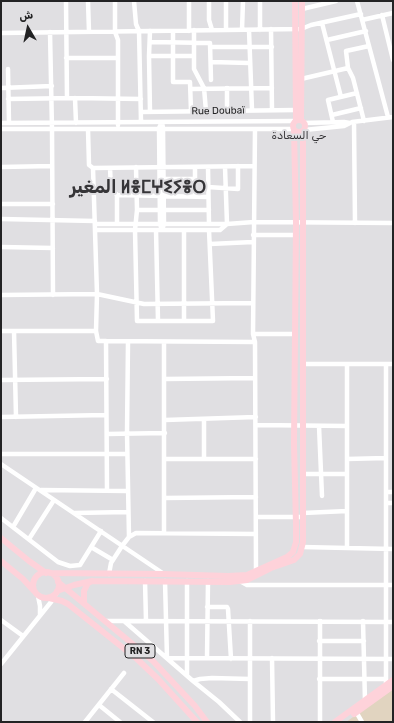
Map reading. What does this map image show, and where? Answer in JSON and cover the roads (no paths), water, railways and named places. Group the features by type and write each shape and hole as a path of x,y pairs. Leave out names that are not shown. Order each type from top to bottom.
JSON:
{"main road":[{"path":"295,1 302,79 299,121"},
{"path":"1,561 23,579 36,594 45,598 54,595 65,588 92,581 230,582 248,580 271,568 294,560 300,554 302,547 303,515 303,130 305,126 299,121 296,110 298,29 302,1"},
{"path":"36,594 33,584 36,577 42,573 228,576 247,574 287,557 293,552 296,542 294,425 296,222 294,130 292,126 299,121"},
{"path":"294,130 299,132 303,130"},
{"path":"1,538 29,561 54,575 58,582 54,595"},
{"path":"84,604 85,587 92,581"},
{"name":"RN 3","path":"58,582 163,671 207,722"},
{"name":"RN 3","path":"54,595 68,604 143,664 197,722"},
{"path":"335,722 355,711 365,701 390,683"},
{"path":"342,722 390,683"}],"street":[{"path":"66,1 65,32 67,98"},
{"path":"88,1 89,32"},
{"path":"115,1 115,32 118,40 118,128"},
{"path":"134,1 136,24 139,31 141,122"},
{"path":"189,1 189,30"},
{"path":"209,1 209,20 212,30"},
{"path":"226,1 226,30"},
{"path":"242,1 242,30"},
{"path":"260,1 260,30"},
{"path":"302,9 336,1"},
{"path":"1,123 352,122 391,117 357,1"},
{"path":"362,20 393,13"},
{"path":"1,33 298,29 322,22 361,14"},
{"path":"382,15 393,60"},
{"path":"322,22 341,97"},
{"path":"272,29 272,110"},
{"path":"194,30 194,68 204,88 206,111"},
{"path":"249,30 248,47 252,110"},
{"path":"150,31 150,112"},
{"path":"172,31 173,82 190,82 190,111"},
{"path":"327,40 366,31"},
{"path":"50,32 52,86 53,295"},
{"path":"150,42 210,43 211,80"},
{"path":"210,47 272,46"},
{"path":"364,121 353,78 348,68 346,51 369,46"},
{"path":"149,56 194,56"},
{"path":"66,58 118,58"},
{"path":"211,62 249,63"},
{"path":"302,79 348,68"},
{"path":"8,69 9,123"},
{"path":"1,88 52,86"},
{"path":"227,88 227,111"},
{"path":"191,89 272,88"},
{"path":"333,122 328,100 357,93"},
{"path":"75,98 76,122"},
{"path":"8,99 141,99"},
{"path":"332,115 360,108"},
{"name":"Rue Doubaï","path":"141,112 296,110"},
{"path":"162,122 162,230"},
{"path":"303,130 344,126 352,122"},
{"path":"352,122 355,223"},
{"path":"88,128 89,165 93,168 97,294 96,331 98,341 255,342"},
{"path":"1,129 161,128 294,130"},
{"path":"255,129 253,334 255,342 256,417 256,570"},
{"path":"1,167 52,166"},
{"path":"208,187 238,189 238,166"},
{"path":"93,168 254,166"},
{"path":"161,167 164,179 162,195"},
{"path":"195,167 195,196"},
{"path":"208,167 209,224"},
{"path":"225,167 227,224"},
{"path":"110,168 111,188 116,195 117,224"},
{"path":"136,168 137,210 134,230 137,322 213,321 209,230"},
{"path":"164,179 195,179"},
{"path":"116,195 208,197"},
{"path":"1,204 52,204"},
{"path":"137,210 208,210"},
{"path":"1,219 53,220 134,230 220,230 227,224"},
{"path":"95,225 227,224 254,222 393,223"},
{"path":"156,230 158,321"},
{"path":"184,230 184,321"},
{"path":"254,235 296,235"},
{"path":"210,244 253,242"},
{"path":"1,247 53,248"},
{"path":"1,295 97,294 144,304 253,303"},
{"path":"1,331 96,331"},
{"path":"14,331 16,417"},
{"path":"253,334 295,334"},
{"path":"106,341 108,491"},
{"path":"128,342 127,454 129,537"},
{"path":"164,342 164,533"},
{"path":"303,364 393,364"},
{"path":"347,364 347,548"},
{"path":"319,679 364,680 390,683 386,659 386,364"},
{"path":"165,379 255,378"},
{"path":"1,380 107,379"},
{"path":"1,416 106,416"},
{"path":"165,420 256,417"},
{"path":"204,419 204,459"},
{"path":"256,426 347,426"},
{"path":"319,426 322,496"},
{"path":"107,434 164,433"},
{"path":"1,454 127,454"},
{"path":"347,459 386,458"},
{"path":"164,459 256,459"},
{"path":"1,464 163,574 167,581 165,621 167,658"},
{"path":"303,474 347,474"},
{"path":"38,489 128,491"},
{"path":"13,527 38,489"},
{"path":"386,492 393,492"},
{"path":"164,498 256,497"},
{"path":"29,538 54,500"},
{"path":"386,503 393,503"},
{"path":"256,517 296,518 303,515 347,511"},
{"path":"74,513 128,512"},
{"path":"1,518 29,538 58,562 70,566 80,565 101,531"},
{"path":"109,574 113,560 122,546 129,537 136,533 256,534"},
{"path":"91,547 113,560"},
{"path":"302,547 393,549"},
{"path":"240,580 248,585 393,585"},
{"path":"145,581 146,621"},
{"path":"187,581 187,675"},
{"path":"207,658 208,581"},
{"path":"36,594 40,606 40,615"},
{"path":"1,664 54,595"},
{"path":"207,607 227,608 231,659"},
{"path":"1,620 22,636"},
{"path":"105,621 393,622"},
{"path":"124,621 219,702 240,722"},
{"path":"250,621 250,722"},
{"path":"320,621 320,722"},
{"path":"363,621 365,701"},
{"path":"319,641 364,641"},
{"path":"167,658 393,659"},
{"path":"272,658 273,722"},
{"path":"85,722 124,673"},
{"path":"194,681 212,678 250,679"},
{"path":"111,689 153,722"},
{"path":"99,705 120,722"},
{"path":"355,711 362,722"}],"district":[{"name":"حي السعادة","path":"299,136"},
{"name":"المغير ⵍⴻⵎⵖⵉⵢⴻⵔ","path":"138,188"}]}
